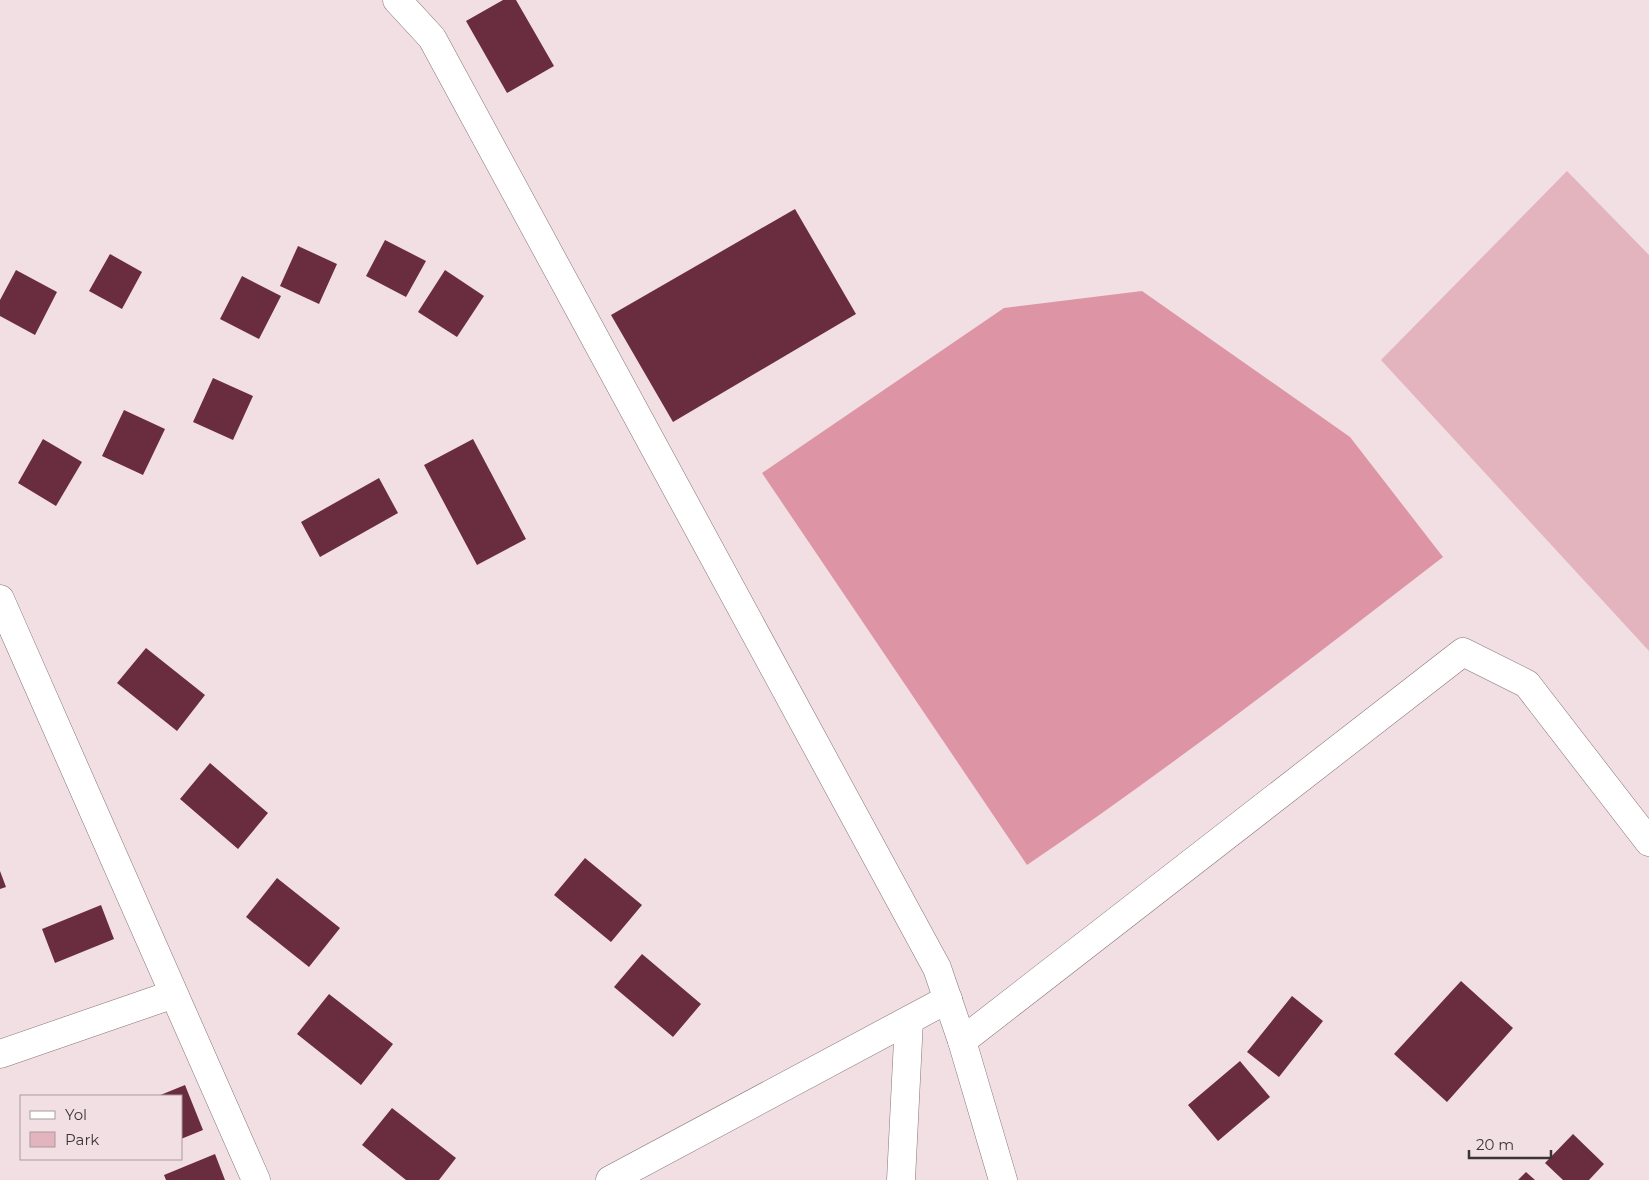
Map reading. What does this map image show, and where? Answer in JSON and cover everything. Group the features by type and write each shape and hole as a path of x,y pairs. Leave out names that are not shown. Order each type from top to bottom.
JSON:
{"street":[{"path":"397,0 432,38 937,968 962,1041 1003,1180"},
{"path":"0,599 256,1180"},
{"path":"962,1041 1464,652 1527,684 1649,842"},
{"path":"0,1054 174,994"},
{"path":"610,1180 948,999"},
{"path":"902,1180 909,1020"}],"green space":[{"path":"1567,171 1649,255 1649,651 1381,360"}],"shaded area":[{"path":"1142,291 1350,437 1443,557 1186,753 1027,865 762,473 1004,308"}],"building":[{"path":"503,0 516,0 554,66 507,93 466,21"},
{"path":"795,209 856,314 673,422 611,315"},
{"path":"385,240 426,261 406,297 366,276"},
{"path":"298,246 337,264 319,304 280,286"},
{"path":"110,254 142,272 122,309 89,291"},
{"path":"16,270 57,292 35,335 0,316 0,300"},
{"path":"445,270 484,296 457,337 418,312"},
{"path":"242,276 281,296 259,339 220,319"},
{"path":"213,378 253,396 233,440 193,422"},
{"path":"124,410 165,429 143,475 102,456"},
{"path":"43,439 82,462 56,506 18,483"},
{"path":"473,439 526,539 477,565 424,465"},
{"path":"379,478 398,513 320,557 301,522"},
{"path":"146,648 205,695 177,731 117,683"},
{"path":"210,763 268,813 238,849 180,799"},
{"path":"585,858 642,905 611,942 554,895"},
{"path":"0,871 6,887 0,889"},
{"path":"277,878 340,928 309,967 246,917"},
{"path":"101,905 114,939 55,963 42,929"},
{"path":"642,954 701,1004 673,1037 614,987"},
{"path":"1461,981 1513,1028 1447,1102 1394,1054"},
{"path":"329,994 393,1044 361,1085 297,1034"},
{"path":"1292,996 1323,1021 1279,1077 1247,1052"},
{"path":"1240,1061 1270,1097 1218,1141 1188,1105"},
{"path":"185,1085 203,1130 182,1139 182,1095 160,1095"},
{"path":"392,1108 456,1158 439,1180 406,1180 362,1145"},
{"path":"1573,1134 1604,1164 1589,1180 1563,1180 1545,1163"},
{"path":"215,1154 225,1180 166,1180 164,1175"},
{"path":"1526,1172 1535,1180 1518,1180"}]}
